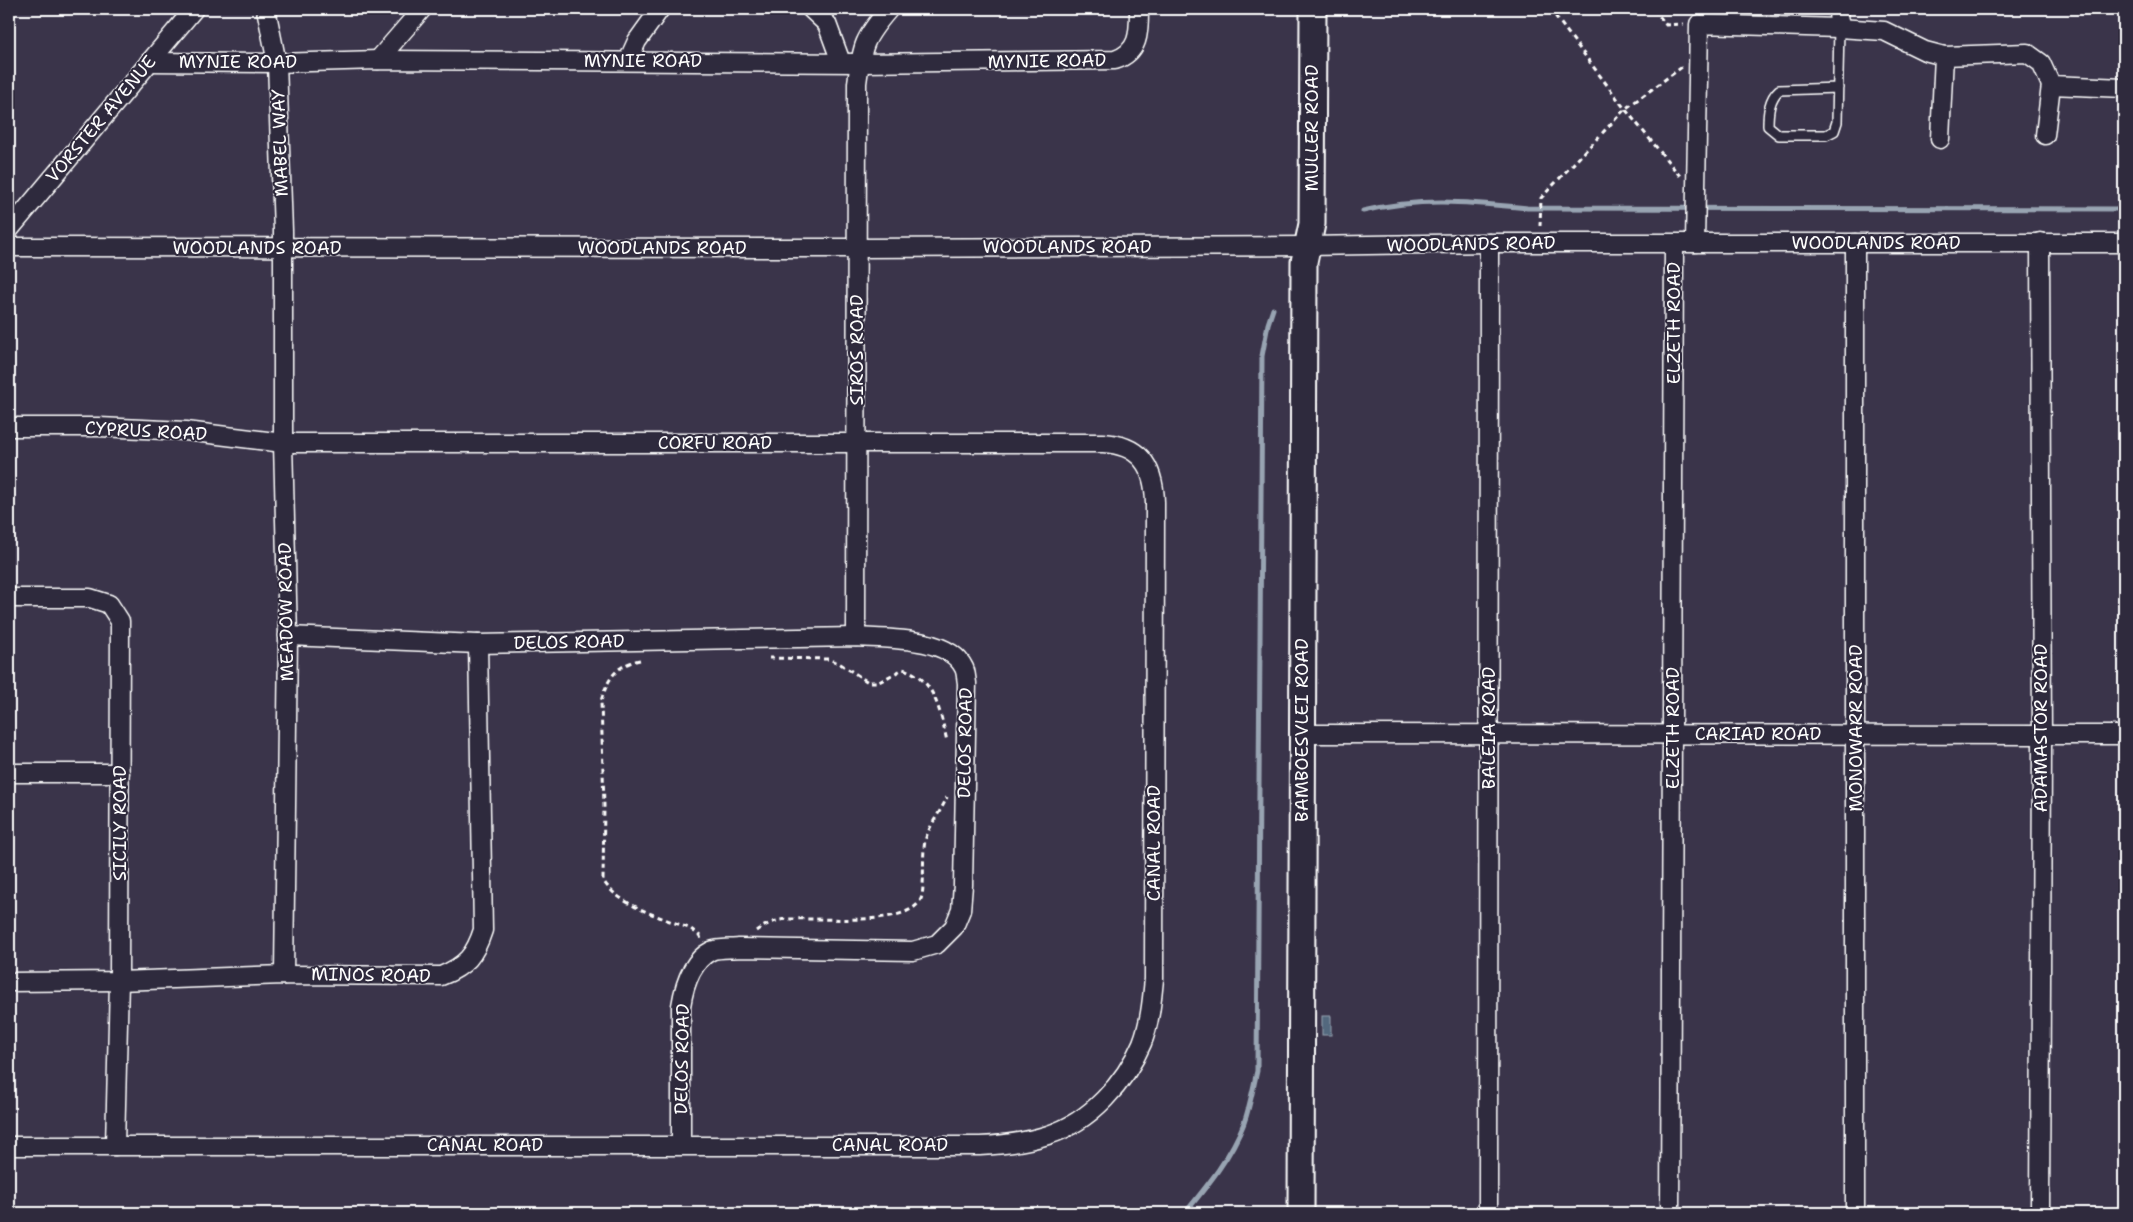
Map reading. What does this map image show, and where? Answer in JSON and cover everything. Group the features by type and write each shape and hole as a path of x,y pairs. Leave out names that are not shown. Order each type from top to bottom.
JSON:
{"street":[{"name":"VORSTER AVENUE","path":"9,230 194,9"},
{"name":"MABEL WAY","path":"266,9 277,63 282,249"},
{"path":"378,60 422,9"},
{"path":"628,61 637,41 660,9"},
{"path":"811,9 827,24 841,62"},
{"name":"SIROS ROAD","path":"856,637 857,82 863,44 872,28 889,9"},
{"name":"MYNIE ROAD","path":"149,62 277,63 378,60 841,62 1115,60 1124,58 1133,50 1139,30 1139,9"},
{"name":"MULLER ROAD","path":"1308,246 1312,224 1313,9"},
{"path":"1838,9 1839,28"},
{"path":"1696,243 1699,24 1884,31 1925,51 1944,56 2027,52 2041,63 2051,85 2045,135"},
{"path":"1940,139 1944,56"},
{"path":"2051,85 2124,88"},
{"name":"ADAMASTOR ROAD","path":"2040,242 2040,1213"},
{"name":"WOODLANDS ROAD","path":"9,247 282,249 857,248 1308,246 1489,243 2124,243"},
{"name":"BALEIA ROAD","path":"1488,1213 1489,243"},
{"name":"MONOWARR ROAD","path":"1855,243 1855,1213"},
{"name":"ELZETH ROAD","path":"1670,1213 1674,244"},
{"name":"BAMBOESVLEI ROAD","path":"1302,1213 1304,262 1308,246"},
{"name":"MEADOW ROAD","path":"282,249 283,443 288,636 284,975"},
{"name":"CYPRUS ROAD","path":"9,427 99,426 186,431 283,443"},
{"name":"CORFU ROAD","path":"283,443 1103,442 1126,447 1142,460"},
{"name":"CANAL ROAD","path":"9,1146 980,1146 1020,1142 1049,1135 1076,1122 1097,1106 1125,1073 1142,1043 1150,1012 1154,979 1154,483 1147,465 1142,460"},
{"name":"SICILY ROAD","path":"9,598 90,598 109,604 120,621 119,981 115,1146"},
{"name":"DELOS ROAD","path":"288,636 478,644 856,637 914,640 935,645 954,656 964,667 967,683 963,885 962,910 954,927 937,944 913,951 739,948 712,951 703,958 691,973 684,988 681,1006 681,1145"},
{"name":"MINOS ROAD","path":"9,982 119,981 284,975 441,976 457,969 469,959 479,944 484,930 478,644"},
{"name":"CARIAD ROAD","path":"1302,734 2124,735"},
{"path":"9,773 120,773"}],"lane":[{"path":"1838,88 1779,90 1773,97 1768,115 1768,126 1779,135 1826,135 1834,131 1837,122 1838,88 1839,28"}],"path":[{"path":"1550,9 1625,109 1696,196"},
{"path":"1638,9 1655,10 1666,25 1699,24"},
{"path":"1540,218 1541,198 1625,109 1698,55"},
{"path":"766,658 828,660 839,663 868,682 879,682 903,668 911,671 924,681 937,700 948,743"},
{"path":"643,659 628,662 615,671 604,690 601,701 604,806 603,880 608,888 628,903 691,929 700,936 703,958"},
{"path":"752,932 780,920 866,919 896,916 913,908 921,898 924,844 927,833 941,811 948,794"}],"water":[{"path":"1322,1016 1331,1016 1331,1035 1322,1035"}],"waterway":[{"path":"1363,211 1425,202 1527,208 2124,209"},
{"path":"1185,1213 1218,1171 1239,1136 1248,1110 1257,1071 1262,356 1273,309"}]}
